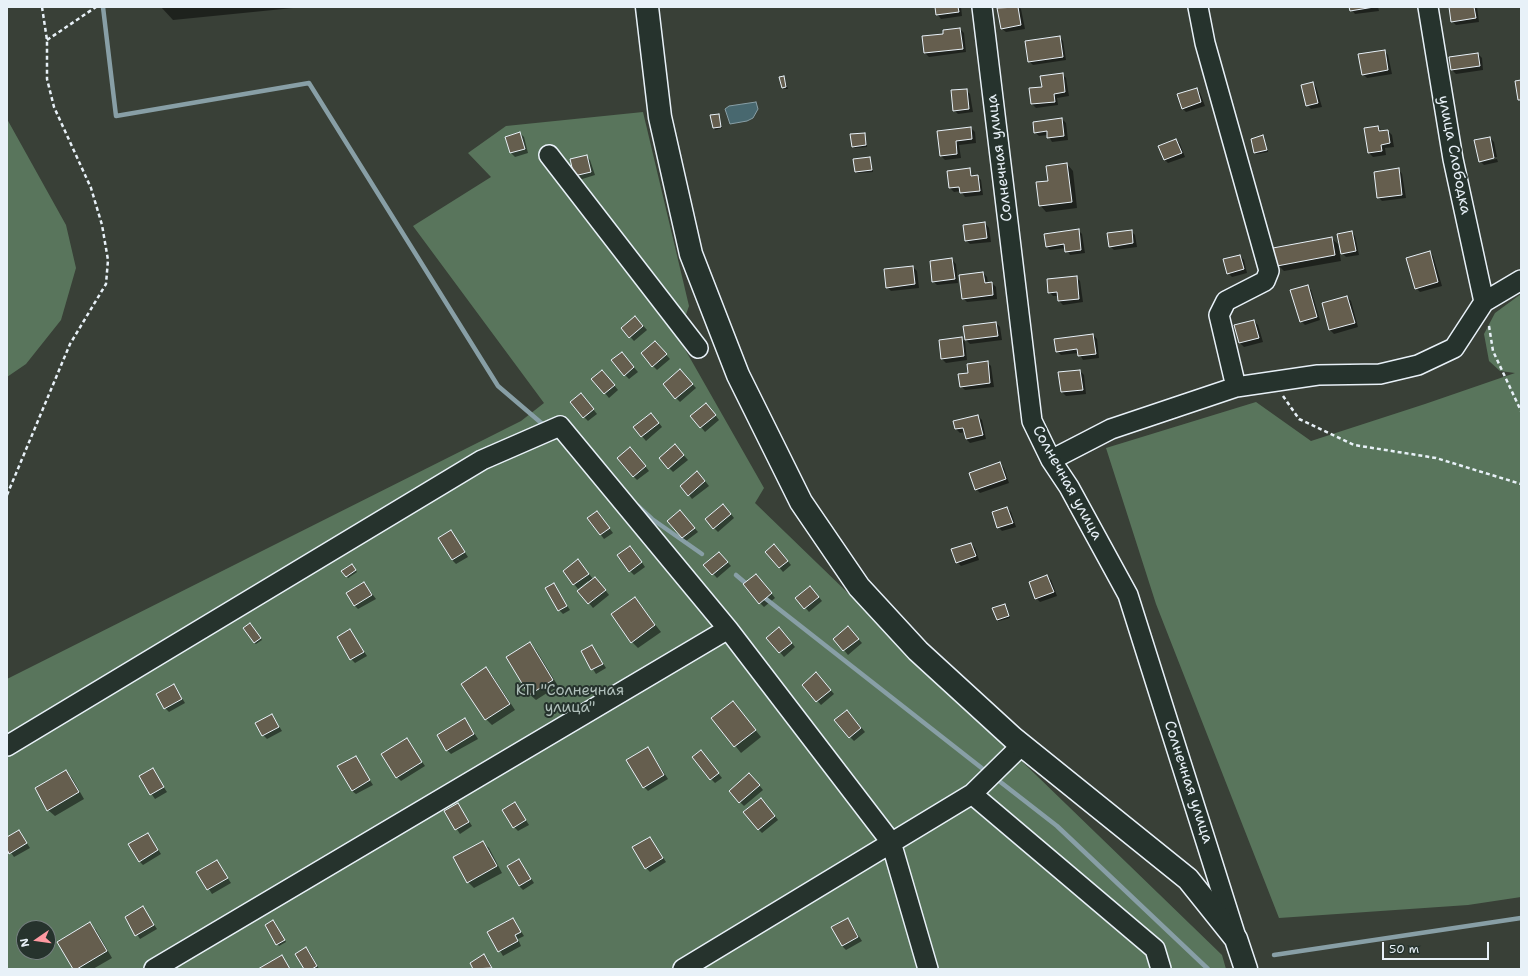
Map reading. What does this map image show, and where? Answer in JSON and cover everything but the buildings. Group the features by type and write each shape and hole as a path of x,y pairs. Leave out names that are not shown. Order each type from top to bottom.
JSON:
{"main road":[{"path":"647,7 660,117 691,254 738,375 801,502 859,587 918,652 1022,745 1188,879 1236,939 1246,969"}],"street":[{"name":"Солнечная улица","path":"982,7 1032,420 1051,460 1069,487 1128,595 1216,869 1236,939"},
{"path":"1198,7 1206,43 1269,271 1265,281 1226,300 1219,315 1236,387"},
{"name":"улица Слободка","path":"1428,7 1454,159 1484,302"},
{"path":"549,155 698,348"},
{"path":"1051,460 1112,429 1236,387 1318,375 1380,374 1418,365 1454,348 1484,302 1521,280"},
{"path":"7,746 482,460 560,426 728,629 891,842 928,969"},
{"path":"154,969 728,629"},
{"path":"690,967 891,842 972,794 1022,745"},
{"path":"972,794 1156,949 1161,969"},
{"path":"1188,879 1216,869"}],"path":[{"path":"7,495 70,344 106,284 108,260 102,225 91,188 54,107 47,79 47,40 42,7"},
{"path":"47,40 96,7"},
{"path":"1484,302 1493,351 1521,411"},
{"path":"1274,382 1299,419 1354,445 1436,458 1521,484"}],"green space":[{"name":"КП \"Солнечная улица\"","path":"643,112 689,306 678,337 764,488 755,503 1222,955 1226,969 7,969 7,679 521,421 544,403 413,226 491,177 468,153 506,126"},
{"path":"7,119 66,225 76,268 61,320 26,364 7,377"},
{"path":"1521,294 1521,897 1468,905 1279,918 1156,604 1106,448 1256,402 1311,441 1515,373 1500,371 1489,361 1484,334 1495,313"}],"water":[{"path":"756,102 758,109 753,118 747,121 730,124 725,109 729,106"}],"waterway":[{"path":"103,7 116,116 309,83 498,386 546,427"},
{"path":"638,506 652,519 702,554"},
{"path":"736,575 749,586"},
{"path":"761,595 988,773"},
{"path":"994,777 1057,826 1208,969"},
{"path":"1274,955 1521,918"}]}
